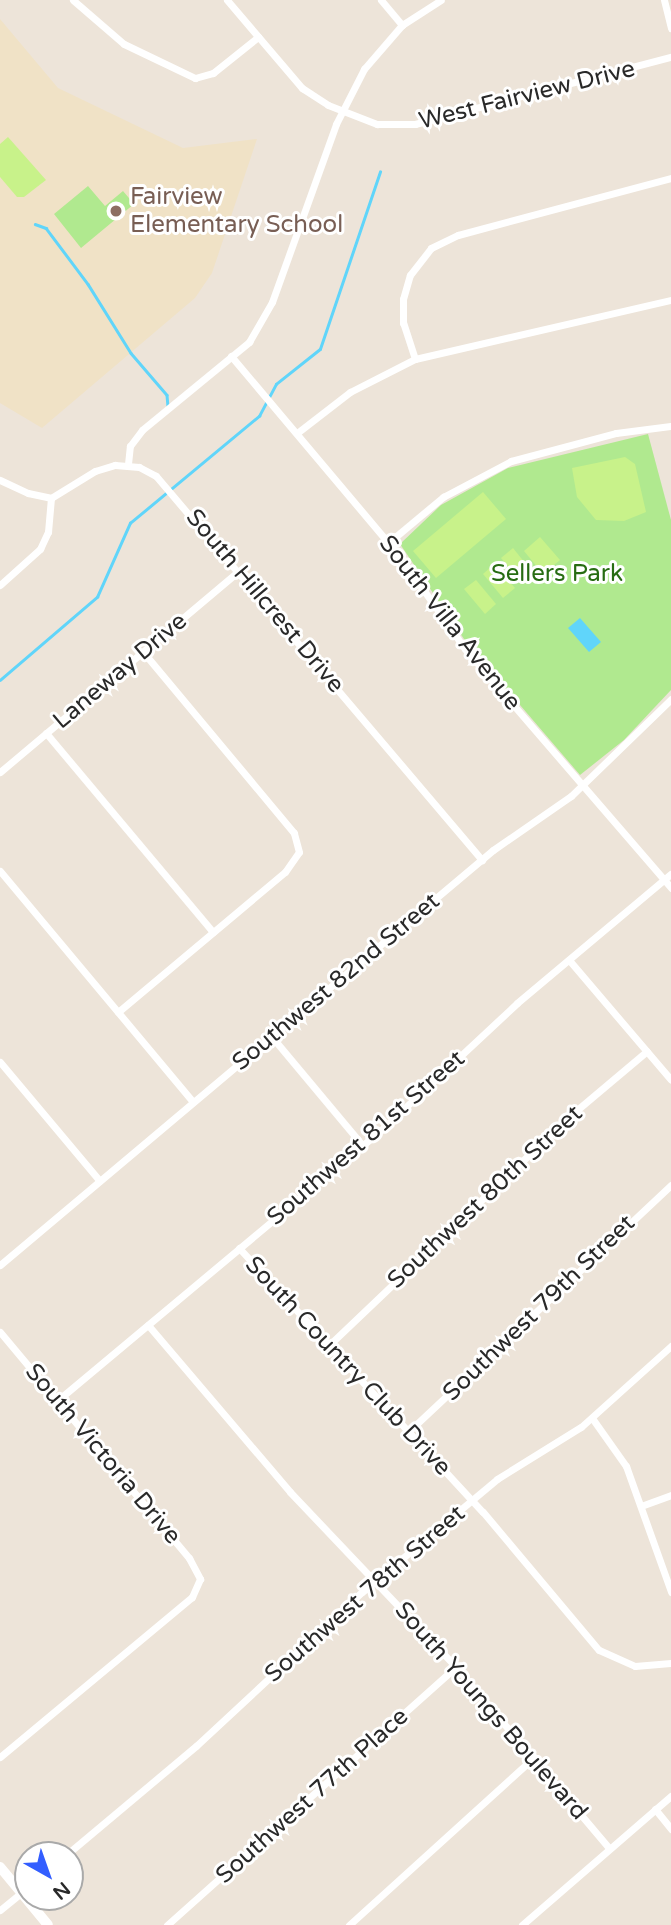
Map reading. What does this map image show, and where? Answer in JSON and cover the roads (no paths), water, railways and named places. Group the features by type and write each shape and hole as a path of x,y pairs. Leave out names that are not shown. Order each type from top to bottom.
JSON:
{"main road":[{"path":"0,1867 14,1880"}],"street":[{"path":"74,0 124,44 195,78 213,73 258,37"},
{"name":"West Fairview Drive","path":"227,0 302,88 342,112 369,122 415,124 671,57"},
{"path":"381,0 402,25"},
{"path":"0,480 28,493 51,498 95,471 128,464 137,435 248,342 272,302 342,112 371,57 402,25 442,0"},
{"path":"664,0 671,28"},
{"path":"415,359 405,332 403,299 410,275 431,248 458,235 671,178"},
{"path":"297,433 350,392 415,359 671,300"},
{"name":"South Villa Avenue","path":"231,356 388,543 455,637 671,888"},
{"path":"388,543 452,492 511,461 616,433 671,426"},
{"name":"South Hillcrest Drive","path":"128,464 160,479 177,496 482,860"},
{"path":"0,585 40,549 48,532 51,498"},
{"name":"Laneway Drive","path":"0,772 239,571"},
{"path":"118,1012 291,866 299,846 295,833 143,652"},
{"name":"Southwest 82nd Street","path":"0,1265 482,860 583,785 671,699"},
{"path":"46,733 213,932"},
{"path":"0,871 193,1102"},
{"name":"Southwest 81st Street","path":"58,1401 363,1146 569,960 671,874"},
{"path":"569,960 671,1080"},
{"path":"272,1037 363,1146"},
{"name":"Southwest 80th Street","path":"327,1347 564,1121 647,1051"},
{"path":"0,1062 100,1181"},
{"name":"Southwest 79th Street","path":"408,1432 671,1185"},
{"name":"South Country Club Drive","path":"239,1248 327,1347 472,1500 599,1650 635,1666 671,1663"},
{"name":"South Youngs Boulevard","path":"148,1325 282,1483 456,1667 609,1848"},
{"name":"South Victoria Drive","path":"0,1332 190,1558 200,1579 192,1597 0,1757"},
{"name":"Southwest 78th Street","path":"83,1841 171,1768 376,1581 472,1500 505,1474 560,1443 592,1418 671,1346"},
{"path":"592,1418 622,1456 671,1592"},
{"path":"641,1506 671,1495"},
{"name":"Southwest 77th Place","path":"167,1925 456,1667"},
{"path":"349,1925 534,1757"},
{"path":"522,1925 671,1796"},
{"path":"655,1809 671,1829"},
{"path":"0,1910 14,1899"}],"water":[{"path":"580,618 601,642 589,652 568,628"}],"waterway":[{"path":"0,680 97,597 130,523 259,416 276,384 320,349 380,172"},
{"path":"35,224 46,228 88,284 131,353 167,395 168,407"}],"place":[{"name":"Fairview Elementary School","path":"116,211"}],"park label":[{"name":"Sellers Park","path":"557,574"}]}
